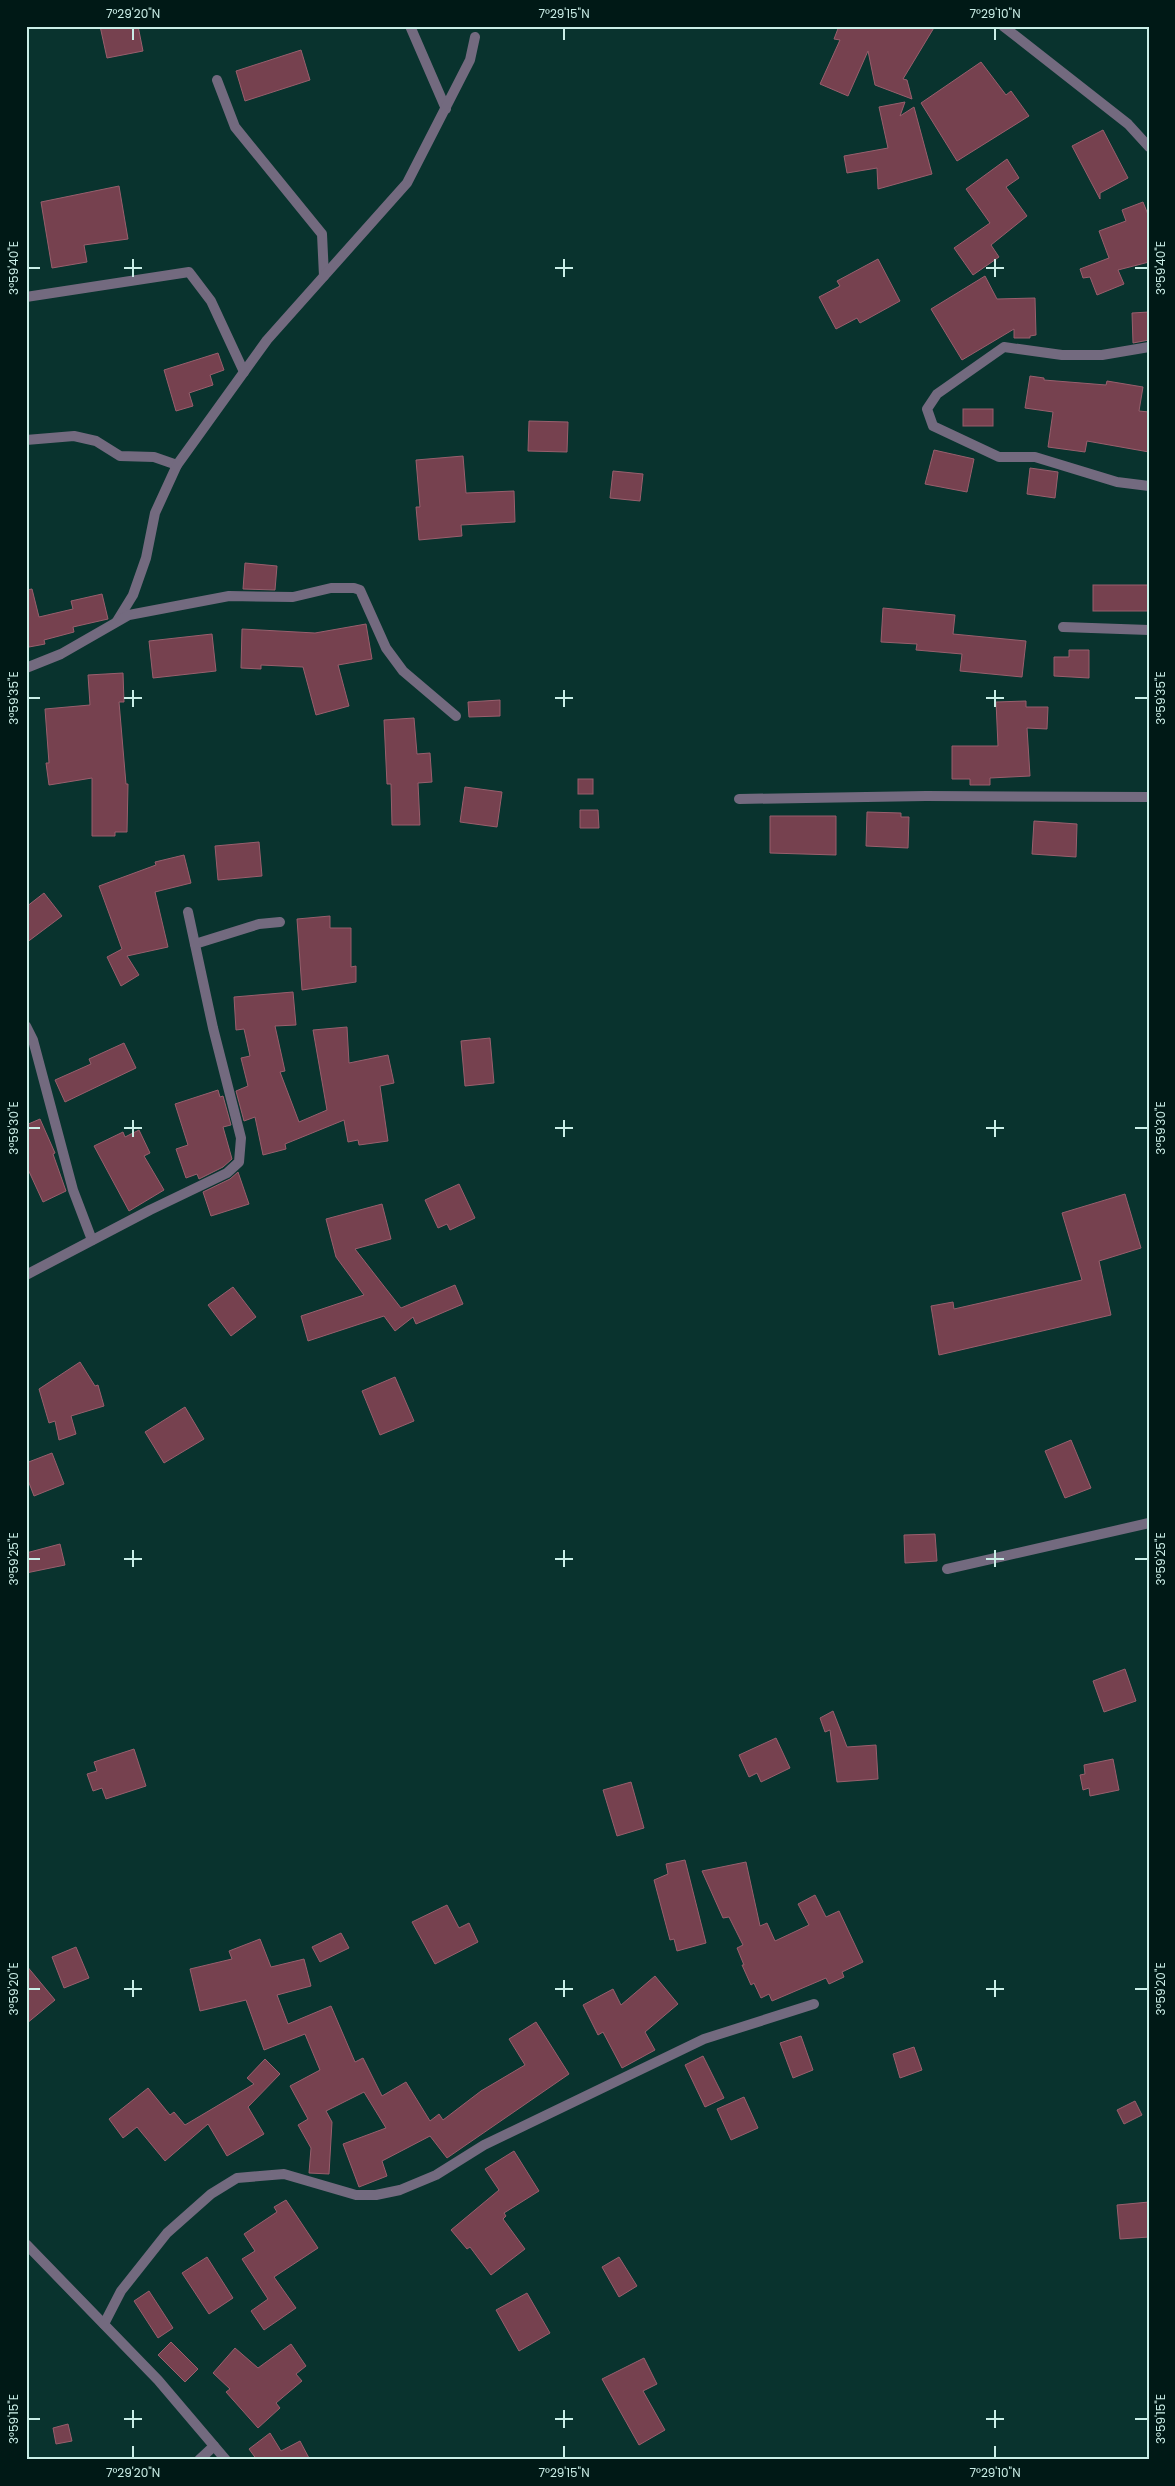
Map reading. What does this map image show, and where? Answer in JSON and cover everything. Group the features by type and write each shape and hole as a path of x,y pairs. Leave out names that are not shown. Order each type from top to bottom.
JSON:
{"street":[{"path":"410,26 446,108"},
{"path":"1003,26 1128,124 1149,147"},
{"path":"117,621 133,595 146,558 155,513 178,465 266,340 407,184 470,60 475,37"},
{"path":"217,80 235,127 322,234 324,276"},
{"path":"26,298 189,272 211,301 244,372"},
{"path":"1149,347 1102,355 1062,355 1004,347 937,394 927,409 933,426 998,457 1035,457 1117,482 1149,486"},
{"path":"26,440 74,436 96,441 120,456 154,457 178,465"},
{"path":"26,668 61,654 129,615 229,596 293,597 331,588 354,588 360,590 386,648 403,671 456,716"},
{"path":"1063,627 1149,630"},
{"path":"740,799 926,796 1149,798"},
{"path":"26,1275 227,1173 239,1162 241,1138 212,1028 188,912"},
{"path":"195,944 259,924 280,922"},
{"path":"26,1026 33,1040 73,1190 92,1240"},
{"path":"947,1569 1149,1523"},
{"path":"104,2324 121,2291 167,2233 211,2194 237,2178 284,2174 356,2195 376,2195 400,2190 436,2175 484,2145 704,2039 814,2004"},
{"path":"26,2244 158,2380 226,2460"},
{"path":"199,2460 214,2446"}],"building":[{"path":"100,26 138,26 143,51 107,58"},
{"path":"839,26 935,26 903,79 907,80 912,99 875,85 868,51 848,96 820,84 840,40 834,39"},
{"path":"301,50 310,80 245,101 236,71"},
{"path":"981,62 1006,95 1011,91 1029,116 957,161 921,103"},
{"path":"905,102 900,116 914,107 932,174 878,189 877,168 847,173 844,156 888,148 879,107"},
{"path":"1103,130 1128,178 1100,193 1100,199 1072,146"},
{"path":"1007,159 1019,178 1006,187 1027,216 991,245 999,257 973,275 954,248 990,223 966,189"},
{"path":"119,186 128,239 84,245 87,262 52,268 41,202"},
{"path":"1143,202 1149,217 1149,262 1118,270 1124,284 1097,295 1090,277 1083,278 1080,269 1109,258 1099,231 1126,221 1122,210"},
{"path":"878,259 900,301 860,323 857,318 836,329 819,297 840,286 837,281"},
{"path":"985,276 997,299 1035,298 1036,335 1030,336 1030,338 1014,338 1014,329 962,360 931,309"},
{"path":"1149,312 1149,340 1133,343 1132,313"},
{"path":"218,353 224,370 210,375 213,385 189,393 193,406 176,411 164,370"},
{"path":"1030,376 1044,378 1044,380 1106,385 1107,381 1143,387 1139,411 1149,412 1149,452 1087,441 1085,452 1048,447 1053,412 1025,408"},
{"path":"963,409 993,409 993,426 963,426"},
{"path":"529,421 568,422 567,452 528,451"},
{"path":"934,450 974,459 967,492 925,484"},
{"path":"463,456 466,493 514,491 515,522 461,525 462,536 419,540 416,507 420,507 416,460"},
{"path":"1030,468 1058,472 1055,498 1027,494"},
{"path":"613,471 643,474 640,501 610,498"},
{"path":"245,563 277,566 275,590 243,589"},
{"path":"1093,585 1149,585 1149,611 1093,611"},
{"path":"32,589 39,617 73,609 71,601 102,594 108,619 73,627 74,632 44,640 45,644 29,647 26,635 26,590"},
{"path":"883,608 955,615 953,634 1026,641 1022,677 960,671 962,654 916,650 917,644 881,642"},
{"path":"366,624 372,659 338,665 349,706 316,715 303,667 261,665 261,669 241,668 242,629 315,633"},
{"path":"212,634 216,671 153,678 149,641"},
{"path":"1069,650 1089,650 1089,678 1054,676 1054,657 1069,657"},
{"path":"123,673 124,702 119,702 126,784 128,784 127,832 115,832 115,836 92,836 92,778 49,785 46,763 49,763 45,709 90,705 88,675"},
{"path":"500,700 500,716 469,717 468,702"},
{"path":"1026,701 1026,707 1048,707 1047,729 1027,728 1030,776 990,778 990,785 970,785 970,779 952,779 952,746 998,746 996,702"},
{"path":"414,718 417,754 430,753 432,782 418,783 420,825 392,825 391,784 387,784 384,720"},
{"path":"578,779 593,779 593,794 578,794"},
{"path":"465,787 502,792 497,827 460,822"},
{"path":"580,810 598,810 599,828 580,828"},
{"path":"867,812 901,813 901,817 909,817 908,848 866,846"},
{"path":"770,816 836,816 836,855 770,853"},
{"path":"1034,821 1077,824 1076,857 1032,854"},
{"path":"259,842 262,876 218,880 215,846"},
{"path":"184,855 191,883 155,892 168,947 127,956 139,975 121,986 107,957 122,949 99,886 156,865 155,862"},
{"path":"44,893 62,916 26,943 26,907"},
{"path":"330,916 330,928 351,928 351,967 356,966 356,982 302,990 297,919"},
{"path":"293,992 296,1025 275,1026 285,1071 280,1072 299,1122 327,1110 313,1030 347,1027 349,1063 388,1055 394,1083 380,1086 388,1141 359,1145 358,1140 348,1142 344,1120 285,1144 286,1149 263,1155 255,1117 244,1121 236,1091 248,1086 241,1058 250,1056 244,1029 236,1030 234,997"},
{"path":"490,1038 494,1083 465,1086 461,1041"},
{"path":"124,1043 136,1068 65,1102 55,1080 91,1064 89,1059"},
{"path":"218,1090 220,1097 223,1096 231,1125 223,1127 232,1159 223,1167 199,1179 197,1174 186,1178 176,1149 188,1145 175,1104"},
{"path":"40,1119 55,1153 53,1154 66,1191 43,1202 26,1165 26,1125"},
{"path":"139,1130 150,1153 144,1156 164,1190 129,1211 94,1146 123,1132 125,1137"},
{"path":"238,1172 249,1204 211,1216 203,1192 230,1179"},
{"path":"459,1184 475,1218 450,1230 447,1224 438,1228 425,1200"},
{"path":"1125,1194 1141,1248 1099,1261 1111,1315 939,1355 931,1306 953,1302 954,1309 1082,1280 1062,1213"},
{"path":"382,1204 391,1239 355,1249 401,1308 455,1285 463,1304 416,1324 413,1317 395,1331 384,1316 308,1341 301,1316 364,1295 336,1257 326,1219"},
{"path":"233,1287 256,1317 231,1336 208,1305"},
{"path":"80,1362 95,1386 98,1385 104,1406 71,1416 76,1434 59,1440 55,1421 49,1423 39,1389"},
{"path":"395,1377 414,1421 380,1435 362,1391"},
{"path":"185,1407 204,1439 164,1463 145,1432"},
{"path":"1071,1440 1091,1488 1065,1498 1045,1451"},
{"path":"52,1453 64,1484 34,1496 26,1475 26,1463"},
{"path":"935,1534 937,1561 905,1563 904,1535"},
{"path":"60,1544 65,1565 26,1573 26,1553"},
{"path":"1125,1669 1136,1701 1104,1712 1093,1681"},
{"path":"833,1711 847,1747 876,1745 878,1779 837,1782 830,1730 825,1732 820,1718"},
{"path":"776,1738 790,1768 761,1782 757,1773 749,1777 739,1755"},
{"path":"134,1749 146,1786 106,1799 102,1788 93,1791 87,1774 97,1771 94,1762"},
{"path":"1113,1759 1119,1790 1090,1796 1089,1788 1083,1790 1080,1775 1085,1774 1084,1765"},
{"path":"631,1782 644,1828 617,1836 603,1790"},
{"path":"685,1860 706,1943 677,1951 674,1939 670,1940 654,1880 668,1874 666,1864"},
{"path":"746,1862 760,1926 767,1923 775,1941 809,1925 798,1904 815,1895 826,1917 839,1911 863,1962 842,1972 844,1977 829,1984 826,1978 772,2001 769,1994 761,1998 754,1983 751,1985 742,1965 744,1965 737,1948 743,1945 729,1917 723,1918 702,1871"},
{"path":"447,1905 459,1928 469,1923 478,1942 435,1964 412,1922"},
{"path":"341,1933 349,1948 320,1962 312,1947"},
{"path":"260,1939 271,1967 304,1959 311,1986 277,1995 288,2024 331,2006 355,2062 363,2058 382,2096 406,2082 430,2121 439,2114 443,2120 481,2091 525,2065 509,2039 536,2022 569,2074 447,2158 430,2136 382,2161 387,2176 359,2187 343,2144 386,2128 364,2092 326,2111 332,2122 329,2174 309,2173 311,2148 298,2125 308,2119 290,2086 320,2070 305,2034 264,2050 246,2000 200,2011 190,1969 232,1959 229,1951"},
{"path":"76,1947 89,1978 64,1988 52,1957"},
{"path":"26,1965 55,2000 26,2024"},
{"path":"655,1976 678,2004 645,2032 655,2050 622,2068 603,2032 598,2035 583,2005 613,1989 621,2005"},
{"path":"801,2036 813,2070 793,2078 780,2043"},
{"path":"914,2047 922,2070 900,2078 893,2054"},
{"path":"703,2056 724,2098 705,2107 685,2065"},
{"path":"265,2059 280,2074 248,2107 264,2134 227,2156 208,2124 165,2161 137,2127 123,2138 109,2119 148,2088 170,2115 174,2112 185,2125 254,2084 247,2078"},
{"path":"744,2097 758,2128 731,2140 717,2109"},
{"path":"1135,2101 1142,2115 1124,2124 1117,2110"},
{"path":"514,2151 539,2191 504,2213 506,2216 503,2219 525,2249 491,2275 470,2247 467,2249 451,2230 499,2190 485,2169"},
{"path":"286,2200 318,2248 274,2277 296,2308 264,2330 251,2311 268,2299 242,2259 255,2251 244,2234 277,2212 274,2207"},
{"path":"1149,2202 1149,2237 1120,2239 1117,2205"},
{"path":"207,2257 233,2298 209,2314 182,2273"},
{"path":"619,2257 637,2286 619,2297 602,2267"},
{"path":"149,2291 173,2328 158,2338 134,2301"},
{"path":"527,2293 550,2333 519,2351 496,2310"},
{"path":"171,2342 198,2369 185,2382 158,2355"},
{"path":"291,2344 306,2366 296,2374 302,2381 276,2403 280,2408 258,2428 226,2392 230,2389 213,2373 235,2348 258,2368"},
{"path":"644,2358 657,2384 643,2391 665,2430 639,2445 602,2379"},
{"path":"68,2424 72,2441 56,2444 53,2428"},
{"path":"270,2433 281,2451 300,2441 310,2460 257,2460 249,2449"}]}
